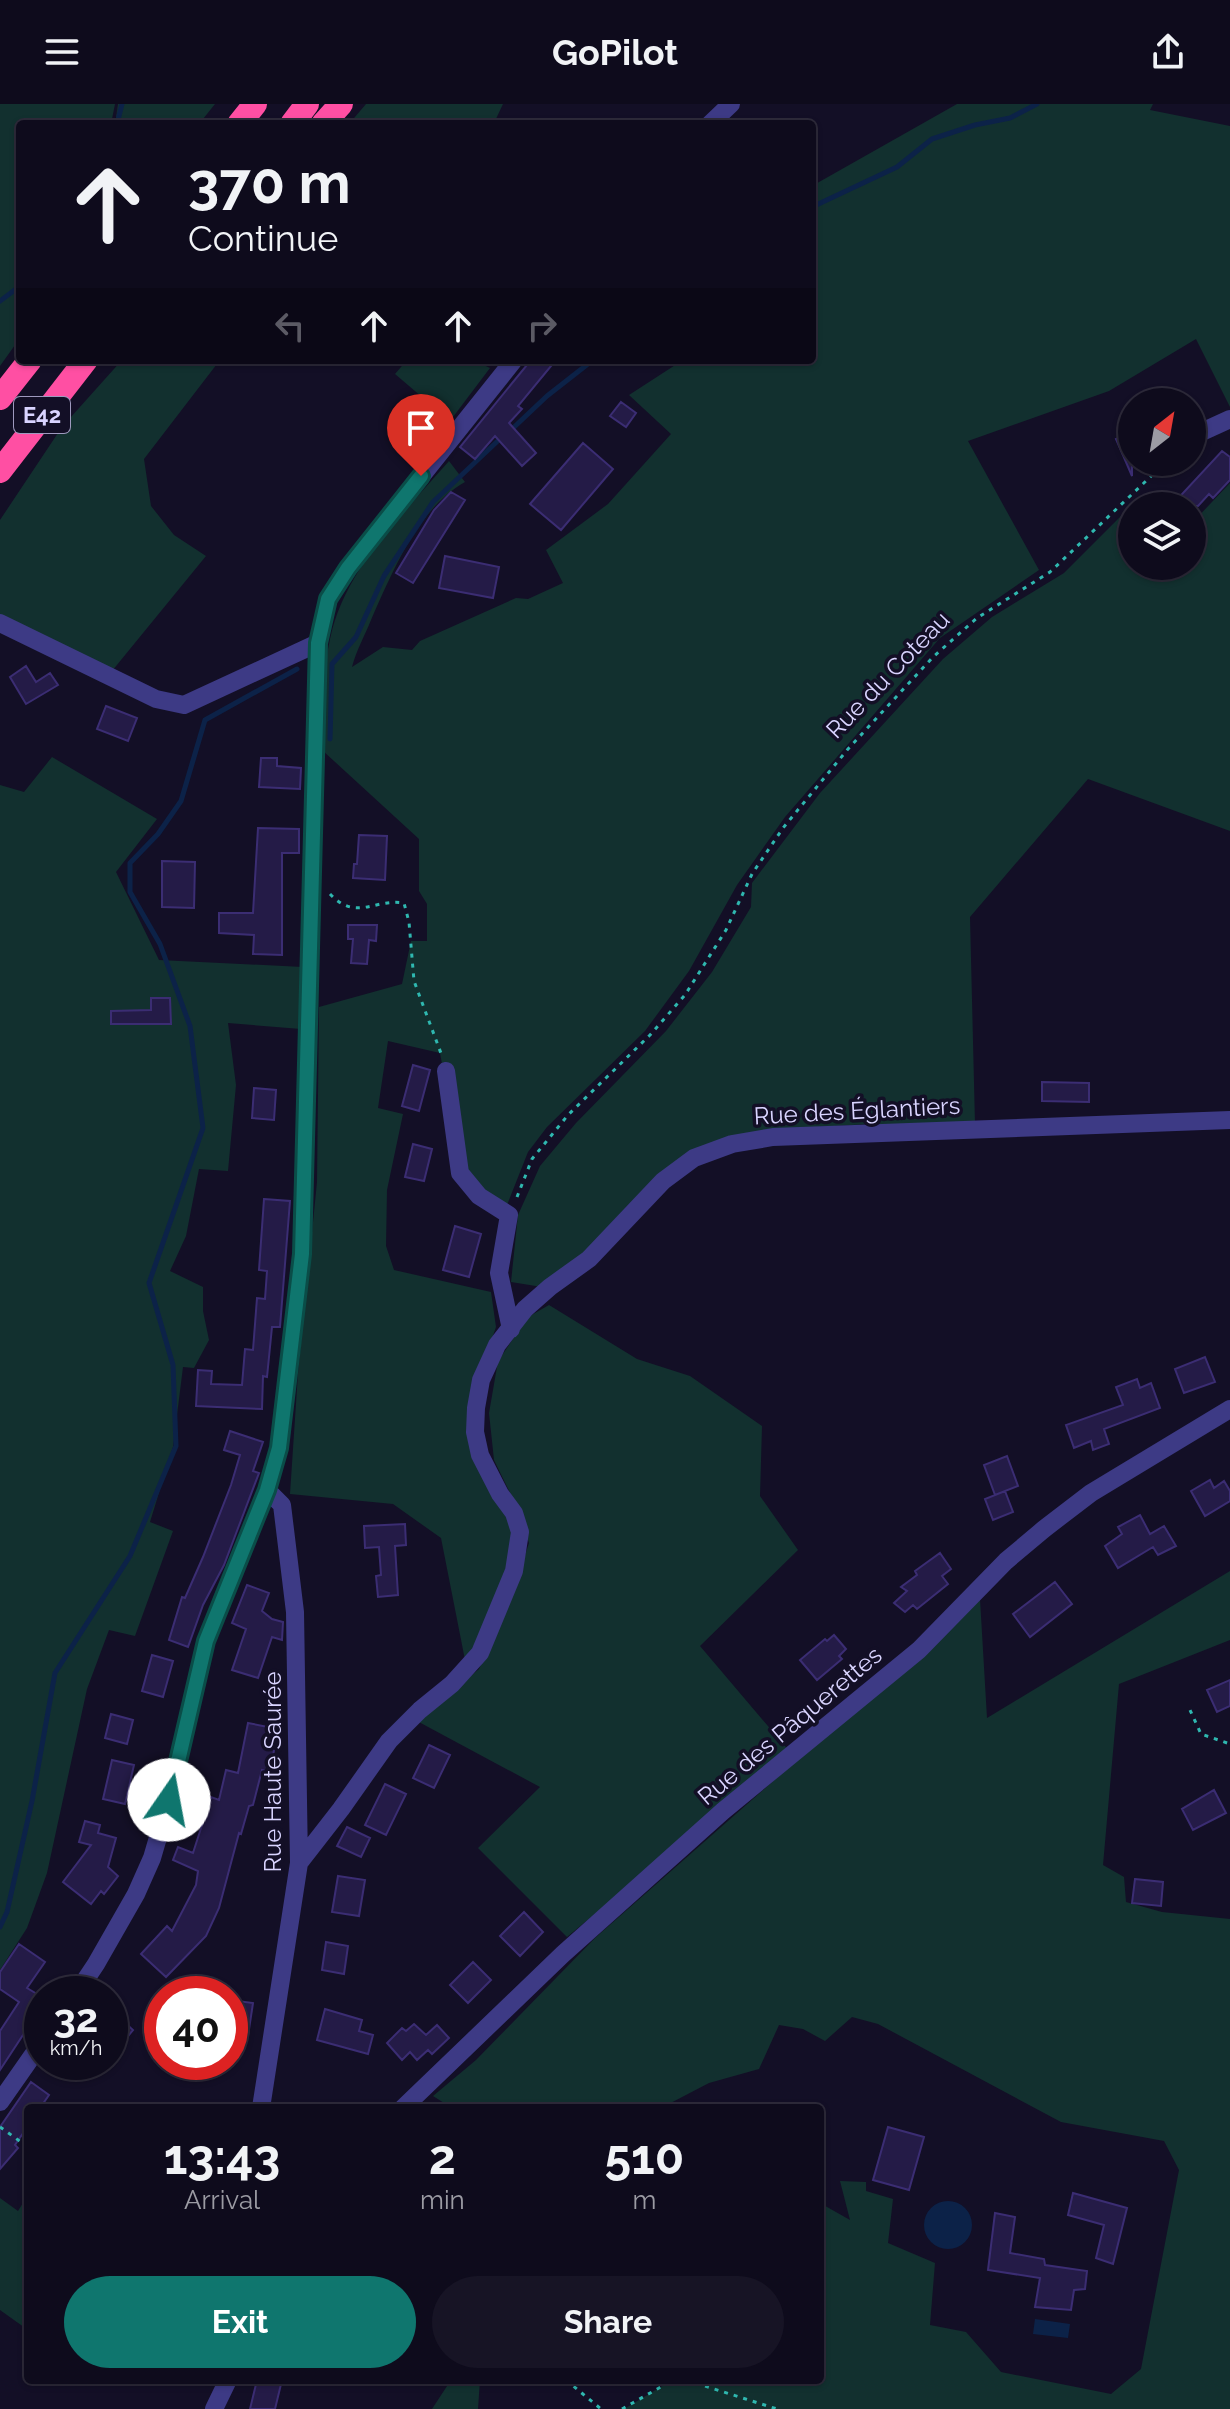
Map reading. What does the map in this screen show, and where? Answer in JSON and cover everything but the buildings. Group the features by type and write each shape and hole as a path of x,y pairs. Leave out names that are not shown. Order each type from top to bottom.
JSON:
{"highway":[{"path":"242,120 255,104"},
{"path":"327,120 341,104"},
{"name":"E42","path":"0,398 27,364"},
{"name":"E42","path":"0,471 83,364"}],"street":[{"path":"714,120 731,104"},
{"path":"88,1976 136,1894 152,1858 169,1800 206,1641 267,1490 279,1448 302,1254 318,643 328,599 348,568 511,364"},
{"path":"1206,430 1230,419"},
{"path":"0,623 156,699 184,705 318,643"},
{"path":"446,1071 460,1173 479,1196 509,1215 499,1273 511,1329"},
{"name":"Rue des Églantiers","path":"299,1863 389,1741 452,1684 480,1653 514,1571 520,1532 514,1513 500,1494 480,1455 475,1432 481,1380 497,1345 525,1309 589,1259 663,1181 694,1158 732,1144 773,1137 1230,1120"},
{"name":"Rue des Pâquerettes","path":"407,2104 563,1954 723,1811 919,1650 1006,1561 1091,1493 1230,1409"},
{"name":"Rue Haute Saurée","path":"262,2104 299,1863 295,1612 282,1505 267,1490"},
{"path":"0,2102 24,2068"},
{"path":"214,2409 226,2384"}],"path":[{"name":"Rue du Coteau","path":"509,1215 532,1159 568,1115 650,1035 685,995 726,930 752,874 783,828 848,749 933,657 977,618 1050,572 1151,476"},
{"path":"312,875 339,904 352,908 373,907 392,901 404,903 409,922 414,981 438,1041 446,1071"},
{"path":"1190,1710 1201,1734 1230,1744"},
{"path":"0,2127 24,2144"},
{"path":"571,2384 601,2409"},
{"path":"622,2409 666,2384"},
{"path":"699,2384 777,2409"}],"green space":[{"path":"0,104 115,104 112,120 16,120 16,344 0,366"},
{"path":"118,104 215,104 202,120 116,120"},
{"path":"366,104 503,104 495,120 352,120"},
{"path":"957,104 1153,104 1150,110 1230,126 1230,407 1196,339 1109,391 968,441 1039,570 940,638 785,817 737,885 689,971 645,1031 547,1127 528,1152 507,1205 473,1183 457,1145 440,1053 388,1041 378,1108 403,1114 387,1190 386,1246 394,1270 491,1292 496,1327 472,1408 514,1526 512,1564 466,1665 441,1538 393,1504 290,1494 298,1373 317,1182 319,1007 402,984 411,941 427,941 427,904 419,891 419,839 322,750 323,694 330,639 348,589 362,565 449,461 465,482 433,508 408,543 352,667 383,647 412,650 420,641 516,598 528,599 563,583 546,550 608,504 671,434 629,395 677,364 816,364 816,184"},
{"path":"118,364 217,364 144,459 151,506 174,535 206,556 112,671 0,617 0,520 62,427"},
{"path":"404,364 482,364 490,368 450,421 395,374"},
{"path":"1230,483 1230,831 1088,779 970,917 975,1124 870,1124 764,1130 689,1152 627,1206 573,1266 542,1287 511,1282 518,1215 540,1166 576,1123 666,1031 712,972 751,907 752,883 820,793 943,659 992,617 1064,573 1118,519 1118,580 1206,580 1206,508"},
{"path":"52,757 157,819 116,872 159,960 303,967 301,1029 228,1023 236,1085 228,1171 199,1169 186,1236 170,1271 203,1287 203,1311 209,1340 194,1368 183,1367 173,1447 150,1522 173,1531 135,1636 109,1630 87,1689 47,1873 27,1928 0,1970 0,785 24,792"},
{"path":"549,1305 637,1359 690,1376 762,1426 760,1496 798,1550 700,1646 790,1752 567,1937 478,1848 540,1787 417,1721 479,1669 511,1598 529,1543 518,1509 494,1460 489,1413 498,1361 528,1317"},
{"path":"1230,1571 1230,1640 1119,1684 1103,1865 1124,1877 1126,1902 1162,1912 1230,1919 1230,2409 624,2409 665,2384 824,2384 824,2205 850,2220 840,2181 866,2182 866,2191 893,2199 888,2243 935,2263 930,2325 966,2332 1001,2372 1111,2394 1141,2369 1179,2170 1164,2141 1061,2122 878,2024 852,2017 825,2041 803,2029 779,2025 759,2069 709,2083 669,2104 446,2104 433,2096 476,2060 595,1938 980,1599 987,1718"},
{"path":"0,2198 18,2211 24,2201 24,2327 0,2310"},
{"path":"448,2384 480,2384 478,2409 432,2409"}],"water":[{"path":"948,2201 965,2208 972,2225 965,2242 948,2249 931,2242 924,2225 931,2208"},
{"path":"1035,2319 1070,2324 1068,2338 1033,2334"}],"waterway":[{"path":"118,120 122,104"},
{"path":"816,205 897,167 932,139 1010,118 1037,104"},
{"path":"0,301 16,289"},
{"path":"511,430 588,364"},
{"path":"330,739 332,664 356,637 384,576 433,502 503,436"},
{"path":"0,1927 7,1912 32,1801 55,1673 130,1556 176,1446 173,1365 149,1283 203,1128 190,1026 160,944 130,892 130,863 158,834 181,801 205,720 297,669"}],"route":[{"path":"169,1800 206,1641 267,1490 279,1448 302,1254 318,643 328,599 348,568 421,476"}]}
